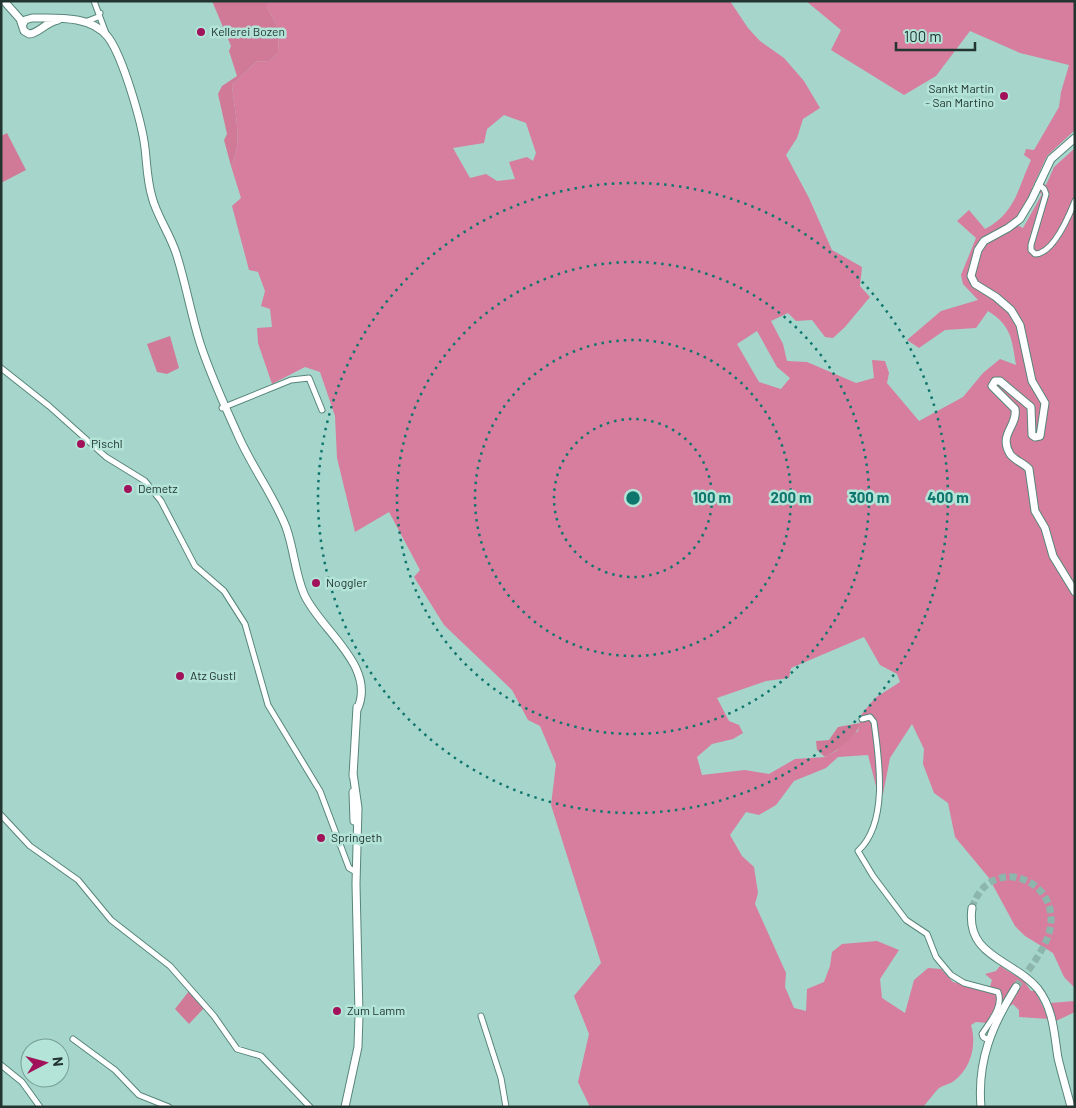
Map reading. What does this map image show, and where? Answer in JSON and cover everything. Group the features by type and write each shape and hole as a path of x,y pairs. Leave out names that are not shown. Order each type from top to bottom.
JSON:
{"main road":[{"path":"5,1 38,22 39,30"},
{"path":"5,1 23,24 24,30 29,34 36,33 52,22 66,19"},
{"path":"23,24 27,18 66,19 85,22 108,36 137,108 152,198 177,254 200,342 224,407 279,510 290,542 303,592 309,604 338,638 360,684 360,704 357,710 353,773 358,808 356,861 358,1037 345,1107"},
{"path":"1075,138 1051,159 1026,209 1014,224 989,238 982,245 971,276 975,284 996,297 1011,310 1020,325 1032,380 1045,402 1040,436 1035,437 1032,435 1033,413 1029,404 1000,381 996,381 992,386 1015,409 1016,415 1006,436 1007,446 1011,456 1029,469 1035,511 1044,526 1053,556 1075,592"},
{"path":"972,908 971,924 979,944 1028,979 1040,991 1048,1006 1062,1076 1071,1107"},
{"path":"981,1107 981,1070 988,1040 1002,1009 1016,987"}],"street":[{"path":"94,1 108,36"},
{"path":"85,22 98,17 100,13"},
{"path":"1038,184 1044,189 1046,194 1031,245 1031,250 1035,254 1042,254 1049,249 1075,200"},
{"path":"1,368 49,406 106,457 145,482 161,502 195,566 224,591 245,624 268,705 320,791 349,868 356,872"},
{"path":"224,407 290,380 309,378 322,410"},
{"path":"862,719 870,717 874,722 880,793 870,837 858,851 873,876 906,920 927,934 936,957 951,975 964,984 998,992 999,1004 989,1026 982,1034 988,1040"},
{"path":"1,815 30,846 78,880 111,920 170,966 214,1016 237,1049 261,1056 291,1090 310,1107"},
{"path":"481,1016 501,1078 506,1107"},
{"path":"73,1039 115,1070 139,1095 169,1107"},
{"path":"1,1065 22,1082 40,1107"}],"shaded area":[{"path":"212,1 267,1 267,7 279,30 278,53 268,62 257,61 232,85 238,137 235,157 231,166 224,140 227,134 218,94 222,86 237,76 229,51 231,46"},
{"path":"267,1 730,1 748,28 760,41 784,58 804,81 820,108 803,119 797,138 786,155 809,198 832,250 862,267 860,286 870,297 845,327 833,338 825,337 812,320 796,321 788,313 771,321 783,344 787,361 807,362 856,383 874,378 872,360 885,361 889,373 887,383 919,421 963,397 983,373 1000,359 1016,365 1011,340 1006,327 996,316 988,311 976,328 945,330 919,348 907,340 941,311 978,300 963,284 961,275 976,238 957,221 969,210 985,229 1009,208 1031,160 1024,155 1026,149 1034,150 1059,107 1061,92 1069,65 1020,53 970,31 936,76 904,95 831,50 841,30 806,1 1075,1 1075,130 1047,156 1032,188 1034,189 1038,181 1046,185 1054,167 1075,148 1075,988 1064,977 1053,953 1025,936 1015,926 989,878 955,837 948,803 934,793 923,764 924,749 912,724 890,758 883,794 878,794 868,755 838,757 826,768 794,781 776,805 759,815 746,812 730,835 742,856 754,867 758,893 755,904 786,973 785,987 794,1008 806,1011 807,989 824,982 830,966 832,952 842,944 877,941 899,950 880,979 882,998 905,1013 914,980 928,968 941,969 953,982 989,990 992,980 985,974 996,971 1000,966 1024,981 1031,991 1035,991 1049,1019 1019,1017 1019,1010 1013,1004 1007,1008 995,1007 988,1023 976,1022 971,1025 973,1048 965,1070 954,1081 939,1088 924,1106 590,1107 578,1082 589,1034 574,996 601,963 551,805 556,764 540,726 528,720 512,690 444,625 414,577 420,570 389,512 355,532 337,458 335,416 320,372 305,367 272,384 258,343 257,328 272,327 270,309 261,306 265,291 258,272 249,270 232,206 241,198 231,166 235,157 238,137 232,85 257,61 268,62 278,53 279,30 267,7","holes":["504,115 526,123 536,153 533,161 527,157 509,162 515,179 497,181 486,174 470,178 453,148 484,143 487,129","1036,190 1042,194 1023,228 1015,224","757,331 777,367 790,378 781,389 759,382 737,344","864,637 880,665 897,674 900,682 875,698 861,715 858,731 836,751 825,757 795,759 769,774 745,770 702,775 697,757 712,744 733,739 743,733 739,725 729,721 717,698 766,681 789,678 791,668"]},
{"path":"7,133 26,170 1,183 1,136"},
{"path":"170,336 179,368 167,374 157,372 147,344"},
{"path":"860,723 851,739 836,751 825,757 817,750 816,741 829,740 838,727"},
{"path":"189,991 204,1008 189,1024 175,1009"},
{"path":"1075,1001 1075,1012 1056,1021 1050,1003"}],"tunnel":[{"path":"972,908 981,890 995,880 1010,877 1025,880 1038,889 1048,902 1051,919 1047,939 1037,958 1016,987"}],"place":[{"name":"Kellerei Bozen","path":"201,32"},
{"name":"Sankt Martin - San Martino","path":"1004,96"},
{"name":"Pischl","path":"81,444"},
{"name":"Demetz","path":"128,489"},
{"name":"Noggler","path":"316,583"},
{"name":"Atz Gustl","path":"180,676"},
{"name":"Springeth","path":"321,838"},
{"name":"Zum Lamm","path":"337,1011"}]}
